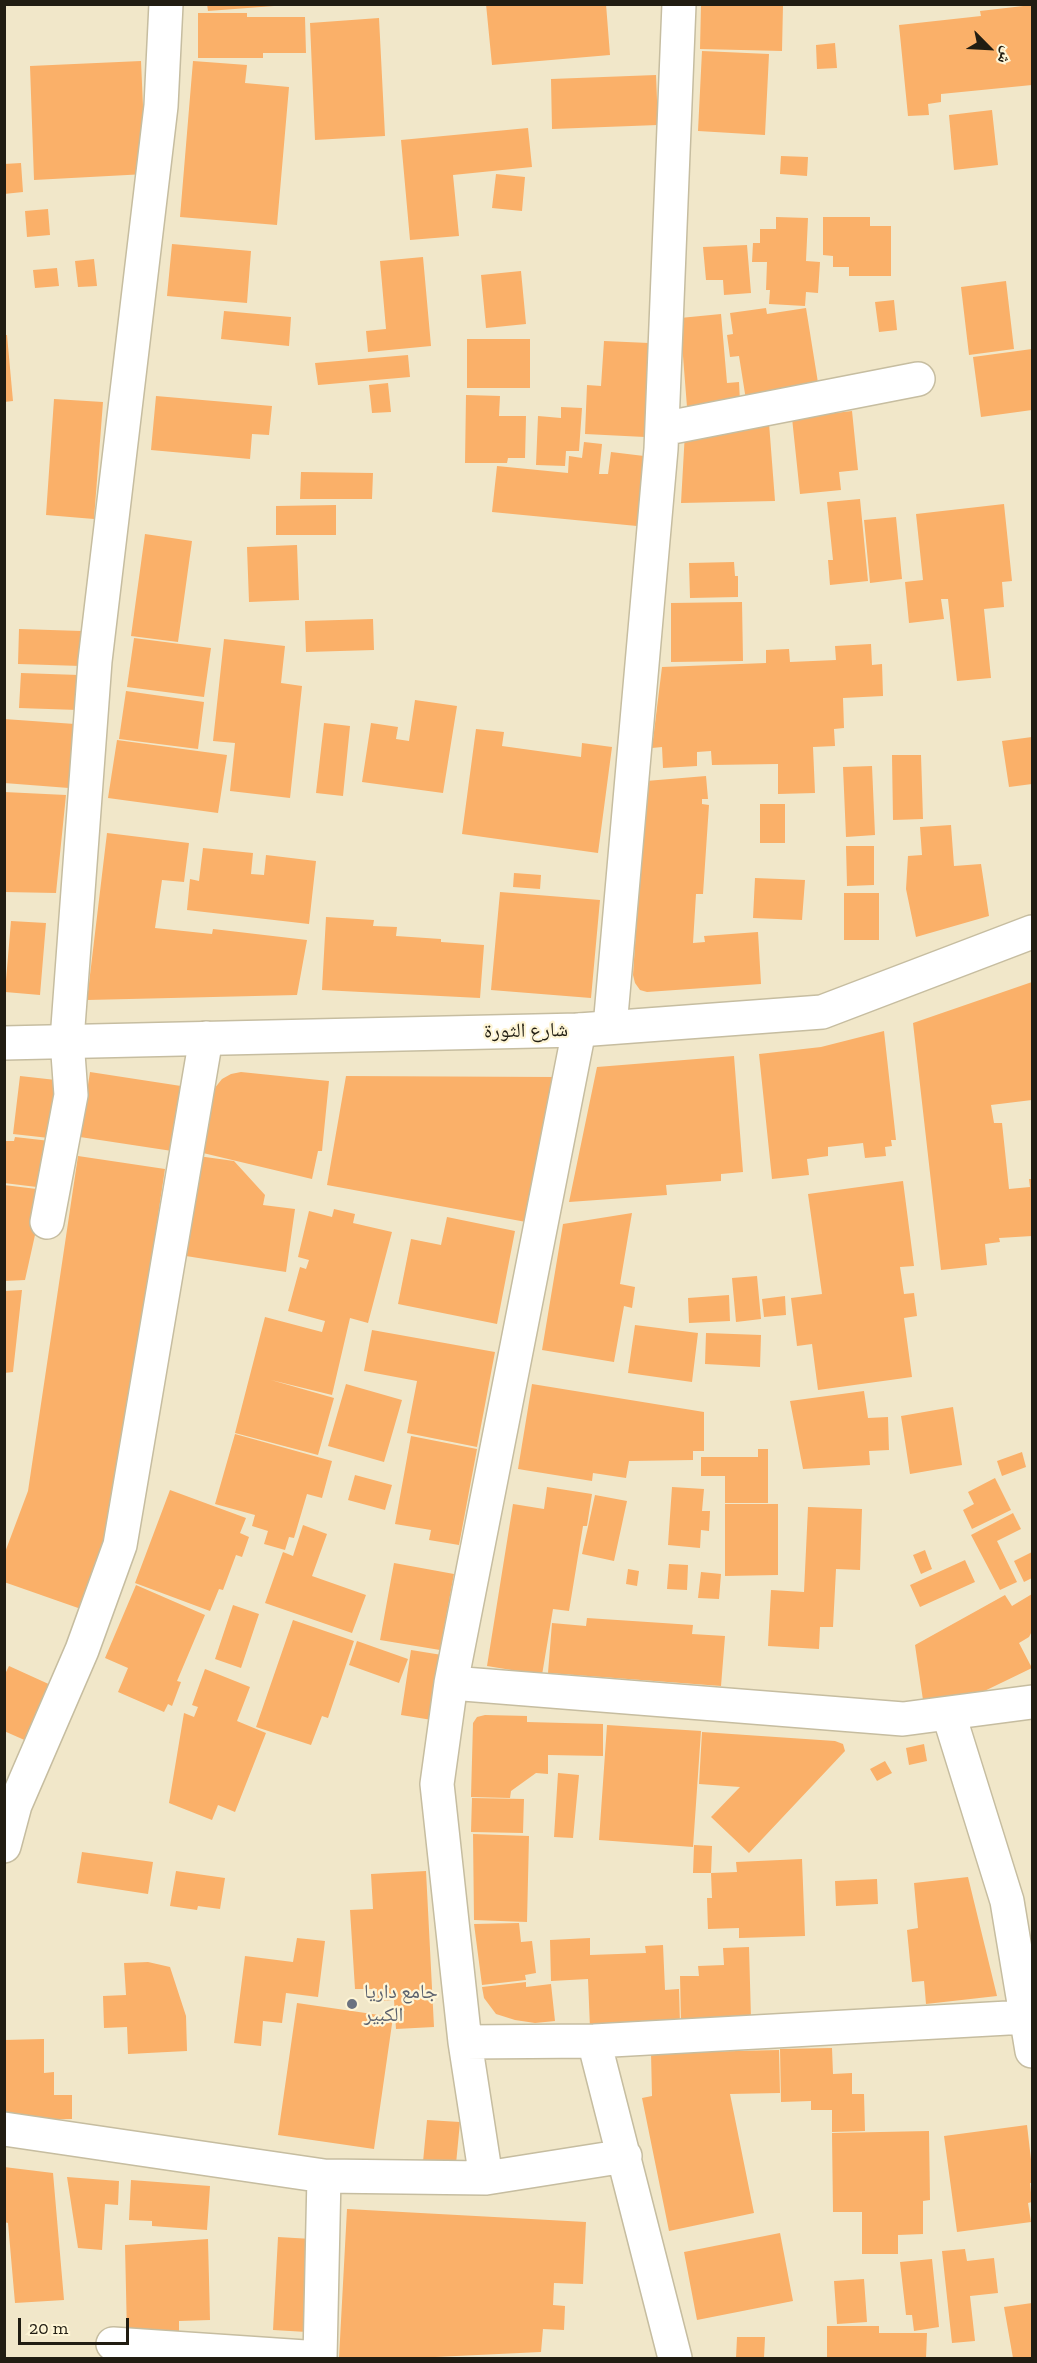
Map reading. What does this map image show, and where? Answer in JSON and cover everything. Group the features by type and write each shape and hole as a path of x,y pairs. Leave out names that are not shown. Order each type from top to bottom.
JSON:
{"street":[{"path":"47,1222 71,1095 67,1040 95,661 160,106 166,4"},
{"path":"486,2178 465,2042 437,1784 451,1683 595,1028 662,429 679,4"},
{"path":"662,429 918,379"},
{"name":"شارع الثورة","path":"4,1042 595,1028 822,1012 1032,932"},
{"path":"4,1846 15,1805 82,1650 120,1545 206,1038"},
{"path":"451,1683 903,1719 1032,1702"},
{"path":"949,1714 1020,1898 1026,2017 1032,2052"},
{"path":"465,2042 594,2041 1026,2017"},
{"path":"594,2041 675,2358"},
{"path":"4,2129 324,2176 486,2178 625,2156"},
{"path":"113,2344 320,2358 324,2176"}],"building":[{"path":"207,4 274,4 274,6 208,11"},
{"path":"486,4 606,4 610,55 492,65"},
{"path":"701,5 783,5 782,51 700,49"},
{"path":"1032,5 1032,85 941,94 941,102 928,104 929,115 908,116 899,25 981,16 980,11"},
{"path":"198,13 247,13 247,17 305,17 306,53 263,53 263,58 198,58"},
{"path":"379,18 385,136 315,140 310,23"},
{"path":"835,43 837,68 817,69 816,45"},
{"path":"702,51 769,54 765,135 698,131"},
{"path":"141,61 146,174 34,180 30,66"},
{"path":"193,61 247,65 245,83 289,87 277,225 180,217"},
{"path":"656,75 658,125 552,129 551,79"},
{"path":"992,110 998,165 954,170 949,115"},
{"path":"528,128 532,167 453,175 459,236 410,240 401,140"},
{"path":"781,156 808,157 807,176 780,174"},
{"path":"21,163 23,192 4,194 4,164"},
{"path":"496,174 525,177 522,211 492,208"},
{"path":"48,209 50,235 27,237 25,211"},
{"path":"776,217 808,218 806,261 820,262 818,293 806,292 805,306 769,304 770,290 766,290 767,262 752,262 753,243 760,243 760,229 776,229"},
{"path":"823,217 870,217 870,226 891,226 891,276 849,276 849,267 833,267 833,256 823,255"},
{"path":"172,244 251,251 247,303 167,296"},
{"path":"747,245 751,293 724,295 723,280 706,280 703,247"},
{"path":"423,257 431,346 368,352 366,331 386,329 380,261"},
{"path":"94,259 97,286 78,287 75,261"},
{"path":"57,268 59,286 35,288 33,270"},
{"path":"521,271 526,324 486,328 481,275"},
{"path":"1006,281 1014,349 969,355 961,287"},
{"path":"894,300 897,330 879,332 875,302"},
{"path":"766,308 767,314 806,308 819,389 746,400 739,356 730,357 727,335 733,334 730,313"},
{"path":"224,311 291,317 289,346 221,339"},
{"path":"721,314 727,383 739,382 740,402 687,407 680,318"},
{"path":"4,335 7,335 13,401 4,402"},
{"path":"467,339 530,339 530,388 467,388"},
{"path":"604,341 649,343 645,437 585,434 587,385 601,386"},
{"path":"1032,349 1032,410 981,417 973,357"},
{"path":"408,355 410,377 318,385 315,363"},
{"path":"388,383 391,412 372,413 369,385"},
{"path":"466,395 500,396 499,416 526,416 525,458 508,458 507,463 465,463"},
{"path":"156,396 272,406 269,435 252,434 250,459 151,450"},
{"path":"54,399 103,402 94,519 46,515"},
{"path":"561,407 582,408 579,451 566,451 565,466 536,465 538,416 561,418"},
{"path":"852,411 858,470 839,472 841,490 800,494 792,418"},
{"path":"769,423 775,501 681,503 685,432"},
{"path":"584,442 602,444 599,474 608,474 611,452 644,456 637,526 492,512 497,466 568,473 569,456 582,458"},
{"path":"301,472 373,473 372,499 300,499"},
{"path":"860,499 868,581 830,585 828,560 833,560 827,502"},
{"path":"1004,504 1012,581 1002,582 1004,607 984,609 991,678 957,681 948,599 941,599 944,619 909,623 905,582 923,580 916,514"},
{"path":"336,505 336,535 276,535 276,506"},
{"path":"896,517 902,579 870,583 864,520"},
{"path":"145,534 192,541 178,642 131,636"},
{"path":"297,545 299,600 249,602 247,547"},
{"path":"734,562 735,576 738,576 738,597 690,598 689,563"},
{"path":"742,602 743,661 671,662 671,603"},
{"path":"373,619 374,650 306,652 305,621"},
{"path":"19,629 82,631 81,666 18,664"},
{"path":"134,638 211,648 204,697 127,687"},
{"path":"224,639 285,646 281,683 302,686 290,798 230,791 235,743 213,741"},
{"path":"871,644 872,665 882,664 883,696 843,698 844,728 834,729 835,746 813,747 815,793 778,794 778,764 712,765 711,751 697,752 697,766 663,768 662,747 652,748 662,667 766,663 766,650 789,649 790,662 836,660 835,646"},
{"path":"21,673 79,675 78,710 19,708"},
{"path":"126,691 204,702 198,749 119,739"},
{"path":"415,700 457,706 443,793 362,782 371,723 398,727 396,739 409,741"},
{"path":"4,719 75,724 69,788 4,783"},
{"path":"324,723 350,726 343,796 316,793"},
{"path":"476,729 504,732 502,746 581,757 582,743 612,747 598,853 462,834"},
{"path":"1032,737 1032,784 1009,787 1002,741"},
{"path":"117,740 227,755 218,813 108,798"},
{"path":"892,755 921,755 923,819 893,820"},
{"path":"872,766 875,835 846,837 843,767"},
{"path":"706,776 708,799 702,799 702,804 709,805 703,894 696,894 693,943 705,942 704,936 758,932 761,984 647,992 640,990 633,975 646,781"},
{"path":"4,792 66,795 56,893 4,892"},
{"path":"760,804 785,804 785,843 760,843"},
{"path":"951,825 954,866 981,864 989,916 916,937 906,889 908,856 922,855 920,827"},
{"path":"107,833 189,843 184,882 162,880 155,928 212,934 213,929 307,940 297,995 87,1000"},
{"path":"846,846 874,846 874,885 847,886"},
{"path":"203,848 253,853 251,874 264,875 266,855 316,861 309,924 187,910 190,879 199,881"},
{"path":"514,873 541,875 540,889 513,887"},
{"path":"755,878 805,880 802,920 753,918"},
{"path":"500,892 600,900 591,998 491,990"},
{"path":"844,893 879,893 879,940 844,940"},
{"path":"326,917 374,920 373,926 397,927 396,936 484,945 480,998 322,990"},
{"path":"11,921 46,923 40,995 5,992"},
{"path":"1032,982 1032,1100 991,1105 994,1123 1002,1123 1009,1189 1030,1187 1029,1179 1032,1179 1032,1236 999,1238 1000,1242 985,1244 987,1265 941,1270 913,1023"},
{"path":"884,1031 896,1140 891,1140 892,1146 885,1147 886,1156 865,1158 863,1143 828,1147 828,1156 807,1159 809,1175 772,1179 759,1054 821,1047"},
{"path":"734,1056 743,1172 721,1174 721,1181 666,1185 667,1195 569,1202 597,1067"},
{"path":"90,1072 181,1086 172,1151 80,1137"},
{"path":"241,1072 329,1081 322,1151 318,1151 312,1179 203,1153 209,1104 214,1089 222,1079"},
{"path":"20,1076 65,1081 58,1139 13,1134"},
{"path":"346,1076 553,1077 526,1222 327,1185"},
{"path":"15,1137 50,1141 45,1188 4,1183 4,1141 14,1141"},
{"path":"78,1156 165,1169 112,1522 81,1609 4,1582 4,1555 28,1491"},
{"path":"198,1156 234,1161 265,1195 263,1205 295,1209 286,1272 186,1256"},
{"path":"903,1181 914,1266 900,1267 904,1294 914,1293 917,1316 904,1318 912,1377 818,1390 812,1344 797,1346 791,1298 822,1294 808,1194"},
{"path":"4,1185 45,1190 25,1280 4,1281"},
{"path":"334,1209 355,1214 353,1223 392,1232 368,1323 350,1318 332,1395 271,1380 334,1398 318,1455 235,1433 265,1317 322,1332 325,1321 288,1311 300,1267 306,1269 309,1260 298,1257 309,1211 332,1217"},
{"path":"632,1213 620,1284 635,1287 632,1308 624,1306 614,1362 542,1350 563,1224"},
{"path":"447,1217 515,1231 497,1324 398,1304 411,1239 441,1245"},
{"path":"757,1276 761,1319 736,1322 732,1278"},
{"path":"22,1290 13,1372 4,1373 4,1291"},
{"path":"729,1295 730,1321 689,1323 688,1298"},
{"path":"785,1296 786,1315 764,1317 762,1299"},
{"path":"635,1325 698,1333 692,1382 628,1373"},
{"path":"372,1330 495,1352 477,1447 407,1433 417,1381 364,1371"},
{"path":"706,1333 761,1335 760,1367 705,1364"},
{"path":"346,1384 402,1400 384,1462 328,1446"},
{"path":"532,1384 704,1412 704,1451 693,1451 693,1460 629,1461 626,1478 593,1473 592,1481 518,1469"},
{"path":"864,1391 868,1418 888,1417 889,1450 869,1451 870,1465 803,1469 790,1401"},
{"path":"953,1407 962,1465 910,1474 901,1416"},
{"path":"235,1434 332,1461 322,1498 307,1494 294,1538 289,1537 285,1550 264,1544 268,1531 252,1526 255,1515 215,1504"},
{"path":"411,1436 477,1449 459,1545 429,1540 431,1530 395,1524"},
{"path":"758,1449 768,1449 768,1503 725,1503 725,1476 701,1476 701,1457 758,1457"},
{"path":"1022,1452 1026,1467 1002,1476 997,1461"},
{"path":"355,1475 392,1485 385,1510 348,1500"},
{"path":"995,1478 1011,1510 972,1529 963,1510 974,1504 968,1492"},
{"path":"547,1487 592,1494 587,1526 583,1526 569,1611 553,1609 542,1675 487,1666 513,1504 544,1509"},
{"path":"672,1487 704,1489 702,1511 710,1511 709,1531 701,1530 700,1548 668,1545"},
{"path":"170,1490 246,1518 240,1533 249,1537 242,1557 236,1555 223,1590 219,1589 210,1611 135,1583"},
{"path":"595,1495 627,1501 614,1561 582,1554"},
{"path":"725,1504 778,1504 778,1575 725,1576"},
{"path":"808,1507 862,1509 860,1570 836,1569 833,1627 820,1627 819,1649 768,1646 771,1590 804,1592"},
{"path":"1013,1513 1021,1529 997,1541 1017,1582 1000,1590 971,1535"},
{"path":"303,1525 327,1534 312,1576 366,1595 352,1633 265,1603 283,1552 293,1556"},
{"path":"925,1550 932,1569 921,1574 913,1555"},
{"path":"1032,1552 1032,1578 1024,1582 1014,1561"},
{"path":"965,1560 975,1582 920,1607 910,1585"},
{"path":"394,1563 454,1574 440,1650 380,1640"},
{"path":"669,1564 688,1565 687,1590 667,1589"},
{"path":"628,1569 639,1571 637,1586 626,1584"},
{"path":"701,1572 721,1574 719,1599 698,1598"},
{"path":"136,1585 205,1615 177,1681 181,1682 172,1706 168,1704 164,1712 118,1692 128,1668 105,1658"},
{"path":"1032,1594 1032,1631 1029,1637 1019,1643 1032,1668 970,1698 924,1707 915,1645 1005,1595 1012,1606"},
{"path":"233,1605 259,1614 241,1668 215,1659"},
{"path":"587,1618 693,1625 692,1634 725,1636 721,1686 548,1673 552,1623 586,1626"},
{"path":"293,1620 354,1641 328,1718 322,1716 311,1745 256,1727"},
{"path":"357,1641 408,1659 399,1683 349,1665"},
{"path":"411,1650 442,1655 432,1720 401,1715"},
{"path":"9,1666 53,1686 29,1742 4,1731 4,1676"},
{"path":"205,1669 250,1687 237,1721 266,1733 235,1812 218,1805 212,1820 169,1803 184,1713 194,1717 198,1707 192,1705"},
{"path":"485,1715 527,1716 527,1722 603,1724 603,1756 548,1755 548,1774 536,1773 511,1791 510,1798 471,1797 473,1723 477,1717"},
{"path":"607,1725 701,1731 693,1847 599,1840"},
{"path":"702,1732 835,1741 843,1744 845,1751 749,1853 711,1817 740,1787 699,1784"},
{"path":"924,1744 927,1761 909,1765 906,1748"},
{"path":"885,1761 892,1773 877,1781 870,1769"},
{"path":"558,1773 579,1775 573,1838 554,1837"},
{"path":"472,1798 524,1799 523,1833 471,1832"},
{"path":"473,1834 529,1836 527,1922 474,1920"},
{"path":"694,1845 712,1846 711,1873 693,1873"},
{"path":"82,1852 153,1862 148,1894 77,1883"},
{"path":"802,1859 805,1936 739,1938 739,1928 708,1929 707,1898 712,1898 711,1873 737,1872 736,1862"},
{"path":"176,1871 225,1878 220,1909 198,1906 197,1910 170,1906"},
{"path":"426,1871 434,2027 396,2029 394,2000 378,2001 377,1989 355,1989 350,1910 373,1909 371,1874"},
{"path":"968,1877 997,1996 926,2004 924,1981 912,1982 907,1930 918,1928 914,1883"},
{"path":"877,1879 878,1904 836,1906 835,1881"},
{"path":"519,1923 521,1942 532,1941 536,1973 525,1975 526,1980 482,1985 474,1924"},
{"path":"297,1938 325,1941 318,1997 286,1993 282,2023 263,2021 261,2046 234,2043 245,1956 293,1962"},
{"path":"590,1938 590,1955 646,1953 645,1946 663,1945 665,1990 679,1989 680,2024 590,2028 588,1979 551,1981 550,1940"},
{"path":"749,1947 751,2019 681,2022 680,1976 699,1976 698,1966 724,1965 723,1948"},
{"path":"148,1962 170,1967 186,2016 187,2051 128,2054 127,2027 104,2028 103,1996 126,1995 124,1963"},
{"path":"526,1982 526,1987 551,1984 555,2021 535,2023 496,2014 484,1998 482,1987"},
{"path":"297,2003 393,2017 374,2149 278,2135"},
{"path":"44,2039 44,2073 54,2072 54,2095 72,2095 72,2119 4,2120 4,2040"},
{"path":"832,2048 833,2074 852,2073 852,2094 864,2094 865,2131 832,2132 832,2110 811,2110 811,2101 781,2102 780,2049"},
{"path":"779,2050 780,2093 730,2094 754,2213 669,2231 642,2098 652,2096 651,2053"},
{"path":"427,2120 460,2122 456,2164 423,2162"},
{"path":"1027,2125 1032,2168 1032,2183 1030,2183 1032,2202 1028,2203 1031,2222 957,2232 944,2136"},
{"path":"929,2131 930,2200 923,2201 923,2234 898,2235 898,2254 862,2254 862,2212 833,2212 832,2133"},
{"path":"4,2167 53,2173 64,2300 15,2303 8,2223 4,2222"},
{"path":"67,2177 119,2181 118,2205 105,2204 102,2250 78,2248"},
{"path":"131,2180 210,2186 207,2230 152,2226 152,2221 129,2220"},
{"path":"347,2209 586,2222 583,2284 554,2283 553,2305 565,2306 564,2330 543,2329 541,2352 414,2358 339,2358"},
{"path":"780,2233 793,2301 697,2320 684,2252"},
{"path":"278,2237 312,2239 307,2332 273,2330"},
{"path":"208,2239 210,2320 179,2321 179,2334 127,2335 125,2245"},
{"path":"965,2249 967,2261 994,2258 998,2293 970,2296 975,2341 952,2343 942,2251"},
{"path":"932,2259 939,2327 914,2331 912,2315 906,2315 900,2262"},
{"path":"864,2279 867,2322 837,2324 834,2281"},
{"path":"1032,2303 1032,2358 1013,2358 1004,2307"},
{"path":"827,2326 879,2326 879,2333 927,2333 926,2358 827,2358"},
{"path":"737,2337 765,2337 764,2358 736,2358"}],"place":[{"name":"جامع داريا الكبير","path":"352,2004"}]}
